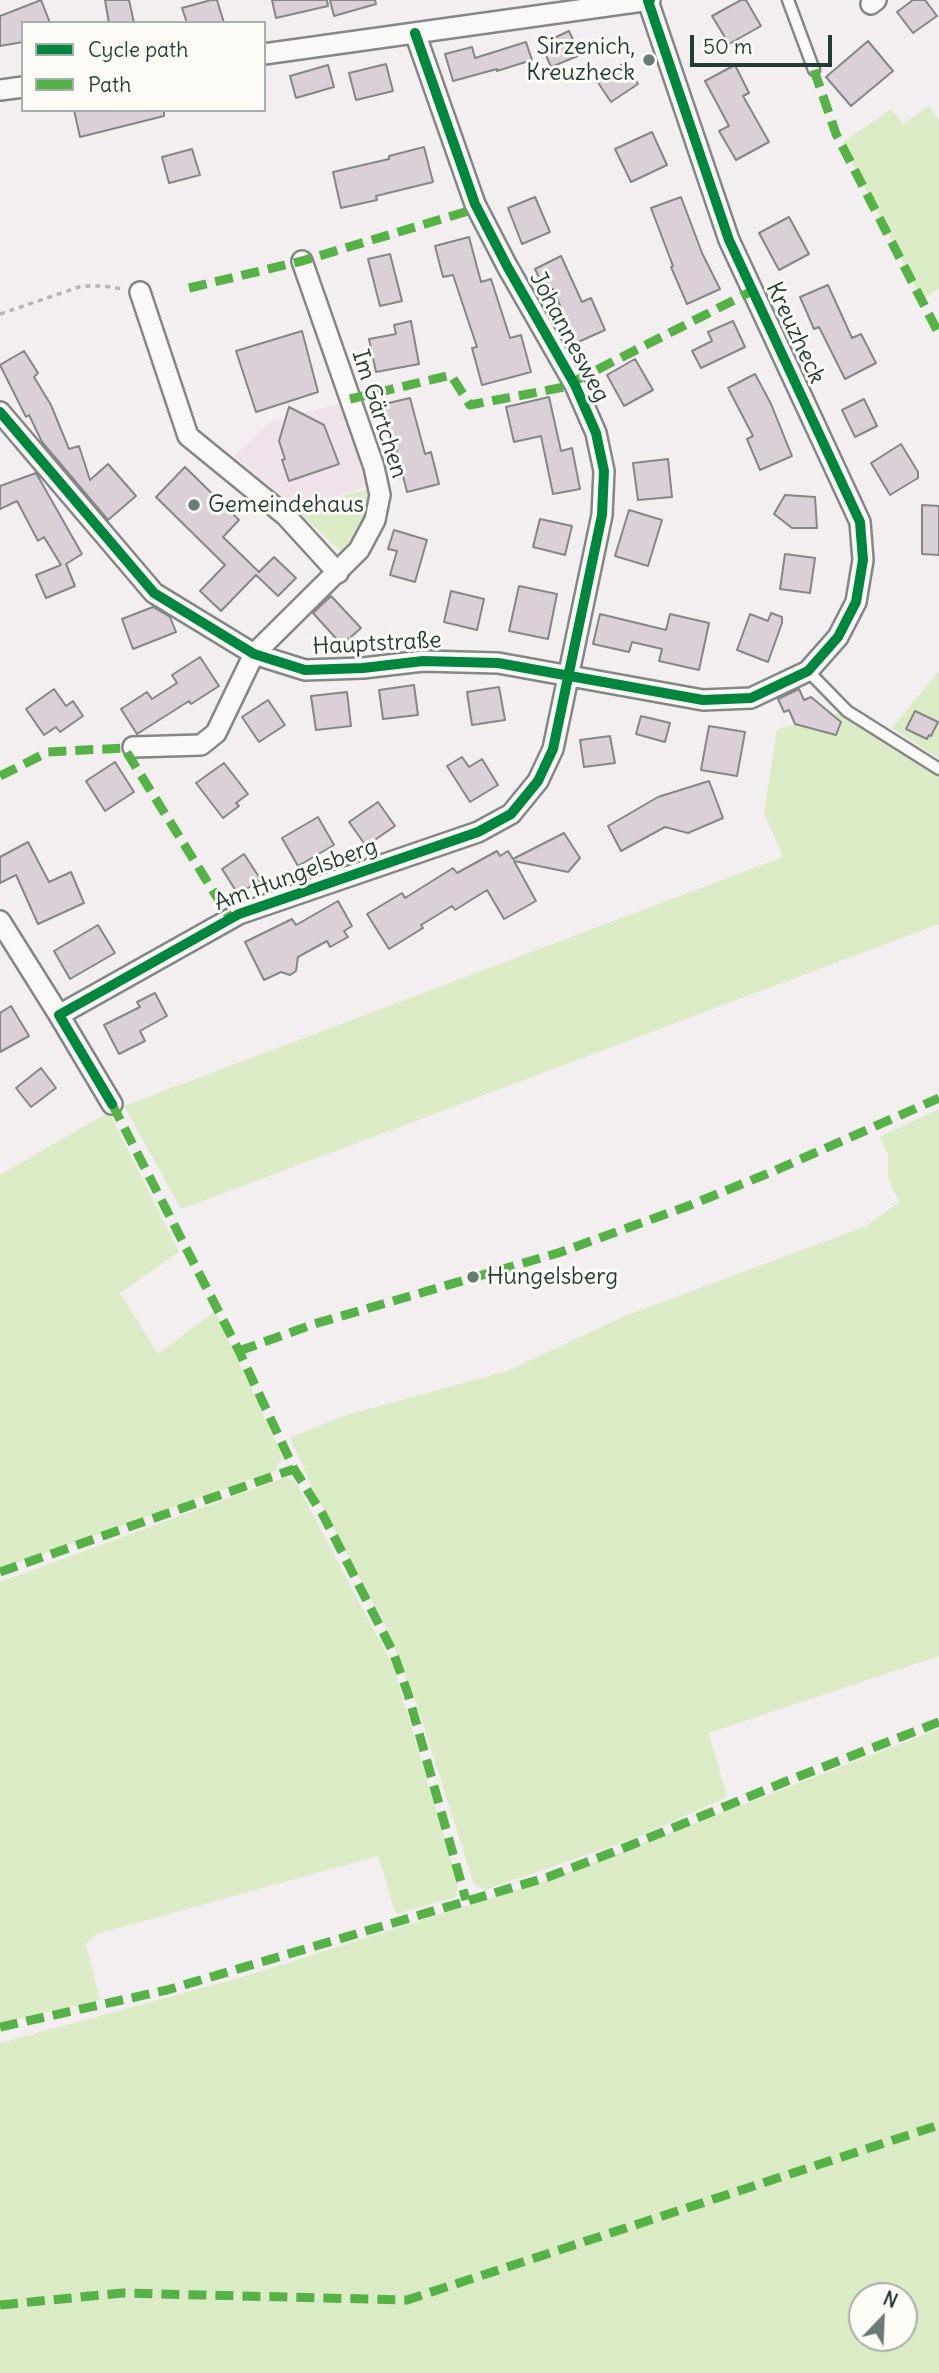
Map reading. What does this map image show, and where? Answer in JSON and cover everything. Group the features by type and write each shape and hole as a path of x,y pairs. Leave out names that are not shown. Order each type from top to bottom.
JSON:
{"street":[{"path":"266,54 649,1"},
{"name":"Kreuzheck","path":"649,1 729,240 860,522 863,560 856,602 838,637 808,671"},
{"name":"Johannesweg","path":"415,33 475,204 575,385 596,433 604,471 602,515 569,674"},
{"path":"0,90 21,87"},
{"name":"Im Gärtchen","path":"254,654 359,550 375,520 380,495 374,467 302,261"},
{"path":"140,292 188,436 286,516 338,573"},
{"name":"Hauptstraße","path":"0,412 154,593 254,654 305,670 363,668 423,661 498,663 702,700 751,698 808,671"},
{"path":"133,747 201,745 216,733 254,654"},
{"name":"Am Hungelsberg","path":"59,1015 239,914 478,832 510,814 538,782 553,749 569,674"},
{"path":"0,922 112,1104"}],"lane":[{"path":"788,0 814,70"},
{"path":"808,671 847,711 939,769"}],"path":[{"path":"0,314 82,286 103,286 140,292"}],"shaded area":[{"path":"347,402 371,485 296,509 234,456 272,421"}],"green space":[{"path":"929,106 939,121 939,288 922,300 842,143 891,109 903,124"},
{"path":"368,489 369,496 361,528 341,552 296,509"},
{"path":"939,671 939,759 892,728"},
{"path":"843,712 939,773 939,924 181,1209 124,1106 783,857 764,813 777,729"},
{"path":"939,1109 939,1656 709,1733 727,1797 638,1837 485,1890 474,1884 415,1699 385,1625 313,1489 290,1438 343,1416 507,1371 625,1316 866,1226 899,1202 888,1179 888,1154 879,1137"},
{"path":"109,1112 179,1252 120,1293 158,1354 215,1311 280,1451 281,1461 275,1471 0,1569 0,1175"},
{"path":"286,1477 295,1481 393,1666 458,1883 456,1897 396,1914 378,1856 97,1934 86,1944 100,2000 0,2023 0,1582"},
{"path":"939,1729 939,2373 0,2373 0,2043 246,1976 551,1879"}],"building":[{"path":"41,0 49,21 21,21 21,42 0,46 0,16"},
{"path":"105,0 129,0 134,21 109,21"},
{"path":"217,0 223,21 186,21 182,8"},
{"path":"272,0 327,0 328,6 276,18"},
{"path":"330,0 375,0 376,4 334,16"},
{"path":"741,0 746,0 761,26 729,44 712,16"},
{"path":"913,0 925,0 937,16 913,33 897,12"},
{"path":"569,31 580,55 551,67 541,44"},
{"path":"868,41 893,71 851,106 826,77"},
{"path":"526,42 532,60 453,81 445,54 472,47 475,58"},
{"path":"624,63 638,84 611,102 597,81"},
{"path":"386,64 393,91 356,100 349,73"},
{"path":"328,65 334,87 296,98 290,76"},
{"path":"735,65 749,93 743,96 769,142 736,160 719,131 729,126 705,81"},
{"path":"74,112 164,112 164,116 80,137"},
{"path":"652,132 667,165 631,182 615,149"},
{"path":"424,147 433,182 341,208 333,172 389,159 389,156"},
{"path":"192,149 200,175 169,183 162,157"},
{"path":"535,197 550,232 522,244 508,208"},
{"path":"681,197 702,253 720,289 687,304 651,208"},
{"path":"789,217 809,254 779,270 759,233"},
{"path":"469,237 481,282 491,279 510,338 521,335 531,372 482,385 472,348 477,347 453,275 443,277 435,246"},
{"path":"390,254 402,301 380,306 368,259"},
{"path":"561,256 582,302 591,298 605,330 576,343 553,289 546,292 535,269"},
{"path":"828,285 852,338 861,334 876,363 845,379 819,327 814,329 800,297"},
{"path":"411,321 419,364 376,372 369,339 396,334 394,325"},
{"path":"733,321 745,347 701,368 692,351 712,341 708,332"},
{"path":"302,331 318,392 256,412 236,351"},
{"path":"24,351 38,373 34,377 51,405 69,449 79,446 90,480 108,464 136,496 108,520 42,442 0,365"},
{"path":"635,359 653,390 624,406 607,375"},
{"path":"755,374 771,404 792,456 760,470 747,439 753,436 728,388"},
{"path":"549,397 561,451 572,448 580,489 553,494 541,436 514,442 506,407"},
{"path":"410,398 425,454 431,452 439,484 407,492 393,435 388,437 380,405"},
{"path":"864,399 877,426 855,437 842,410"},
{"path":"289,407 324,425 339,464 289,481 279,441"},
{"path":"901,444 918,472 918,478 890,495 871,463"},
{"path":"668,459 672,497 638,500 633,463"},
{"path":"185,467 239,520 223,537 259,572 274,557 296,578 278,596 256,575 221,611 200,591 225,565 156,497"},
{"path":"36,473 82,554 66,564 75,586 46,598 36,575 61,565 44,537 38,541 17,501 0,509 0,486"},
{"path":"785,495 815,497 817,528 792,528 774,514"},
{"path":"922,505 939,506 939,555 922,554"},
{"path":"629,510 662,520 648,566 615,556"},
{"path":"540,519 572,526 565,555 533,547"},
{"path":"394,530 427,540 415,582 390,575 397,551 388,549"},
{"path":"785,554 815,558 810,593 780,589"},
{"path":"519,586 557,594 548,639 509,631"},
{"path":"451,591 484,599 477,630 444,622"},
{"path":"331,596 361,628 342,645 313,613"},
{"path":"153,607 170,617 176,632 133,649 122,619"},
{"path":"771,613 782,617 782,623 768,662 737,650 750,614 768,621"},
{"path":"600,614 666,630 670,614 709,623 699,670 659,661 662,649 632,642 629,652 593,644"},
{"path":"200,657 219,686 191,704 189,701 137,734 121,709 147,692 152,699 177,683 172,675"},
{"path":"414,685 418,715 383,719 379,690"},
{"path":"499,687 505,720 472,725 467,692"},
{"path":"54,689 66,706 73,701 83,716 60,732 56,727 44,735 26,709"},
{"path":"799,689 804,700 811,697 841,722 836,735 795,724 789,710 784,712 778,699"},
{"path":"347,692 351,726 316,730 311,696"},
{"path":"268,700 285,725 259,742 242,717"},
{"path":"915,711 938,722 927,739 906,729"},
{"path":"641,716 670,723 665,742 636,734"},
{"path":"709,726 745,732 737,776 701,770"},
{"path":"610,736 615,763 584,767 580,740"},
{"path":"462,757 469,767 482,759 498,785 470,802 447,766"},
{"path":"115,762 134,792 105,811 86,781"},
{"path":"224,763 248,794 236,803 239,806 223,818 196,783"},
{"path":"709,781 723,818 688,833 665,827 621,851 608,826 658,797"},
{"path":"378,802 395,826 366,846 349,822"},
{"path":"318,817 334,845 298,866 282,838"},
{"path":"564,833 580,858 568,872 514,861 536,901 504,919 487,890 455,910 452,906 389,949 367,914 402,893 405,898 453,868 457,873 497,851 500,856 508,851 513,859"},
{"path":"28,842 49,882 71,872 84,903 38,924 16,875 0,883 0,857"},
{"path":"244,854 261,880 238,894 222,869"},
{"path":"338,901 352,926 344,931 348,937 330,947 327,941 298,957 296,971 290,975 281,972 264,980 245,942 292,919 296,925"},
{"path":"98,925 115,953 70,979 54,951"},
{"path":"155,993 167,1016 140,1031 145,1041 119,1054 104,1025 140,1007 137,1002"},
{"path":"11,1006 29,1036 0,1052 0,1013"},
{"path":"41,1068 56,1088 31,1107 16,1088"}],"marked path":[{"path":"814,70 836,134 939,334"},
{"path":"189,288 302,261 465,212 475,204"},
{"path":"573,382 752,291"},
{"path":"350,399 451,375 470,405 575,385"},
{"path":"0,776 48,752 124,748 230,918"},
{"path":"239,1351 314,1324 558,1253 688,1206 939,1098"},
{"path":"112,1104 239,1351 294,1469 323,1515 393,1652 408,1694 466,1900"},
{"path":"0,1572 294,1469"},
{"path":"0,2027 167,1990 548,1877 939,1722"},
{"path":"0,2305 122,2293 407,2300 939,2125"}],"cycle path":[{"path":"0,412 154,593 254,654 305,670 363,668 423,661 498,663 703,700 751,698 808,671 838,637 856,602 863,560 860,522 729,240 648,1 650,0"},
{"path":"112,1104 59,1015 239,914 478,832 511,814 538,781 553,749 602,515 604,471 596,433 575,385 475,204 415,33"}],"place":[{"name":"Sirzenich, Kreuzheck","path":"649,60"},
{"name":"Gemeindehaus","path":"194,505"},
{"name":"Hungelsberg","path":"473,1277"}]}
